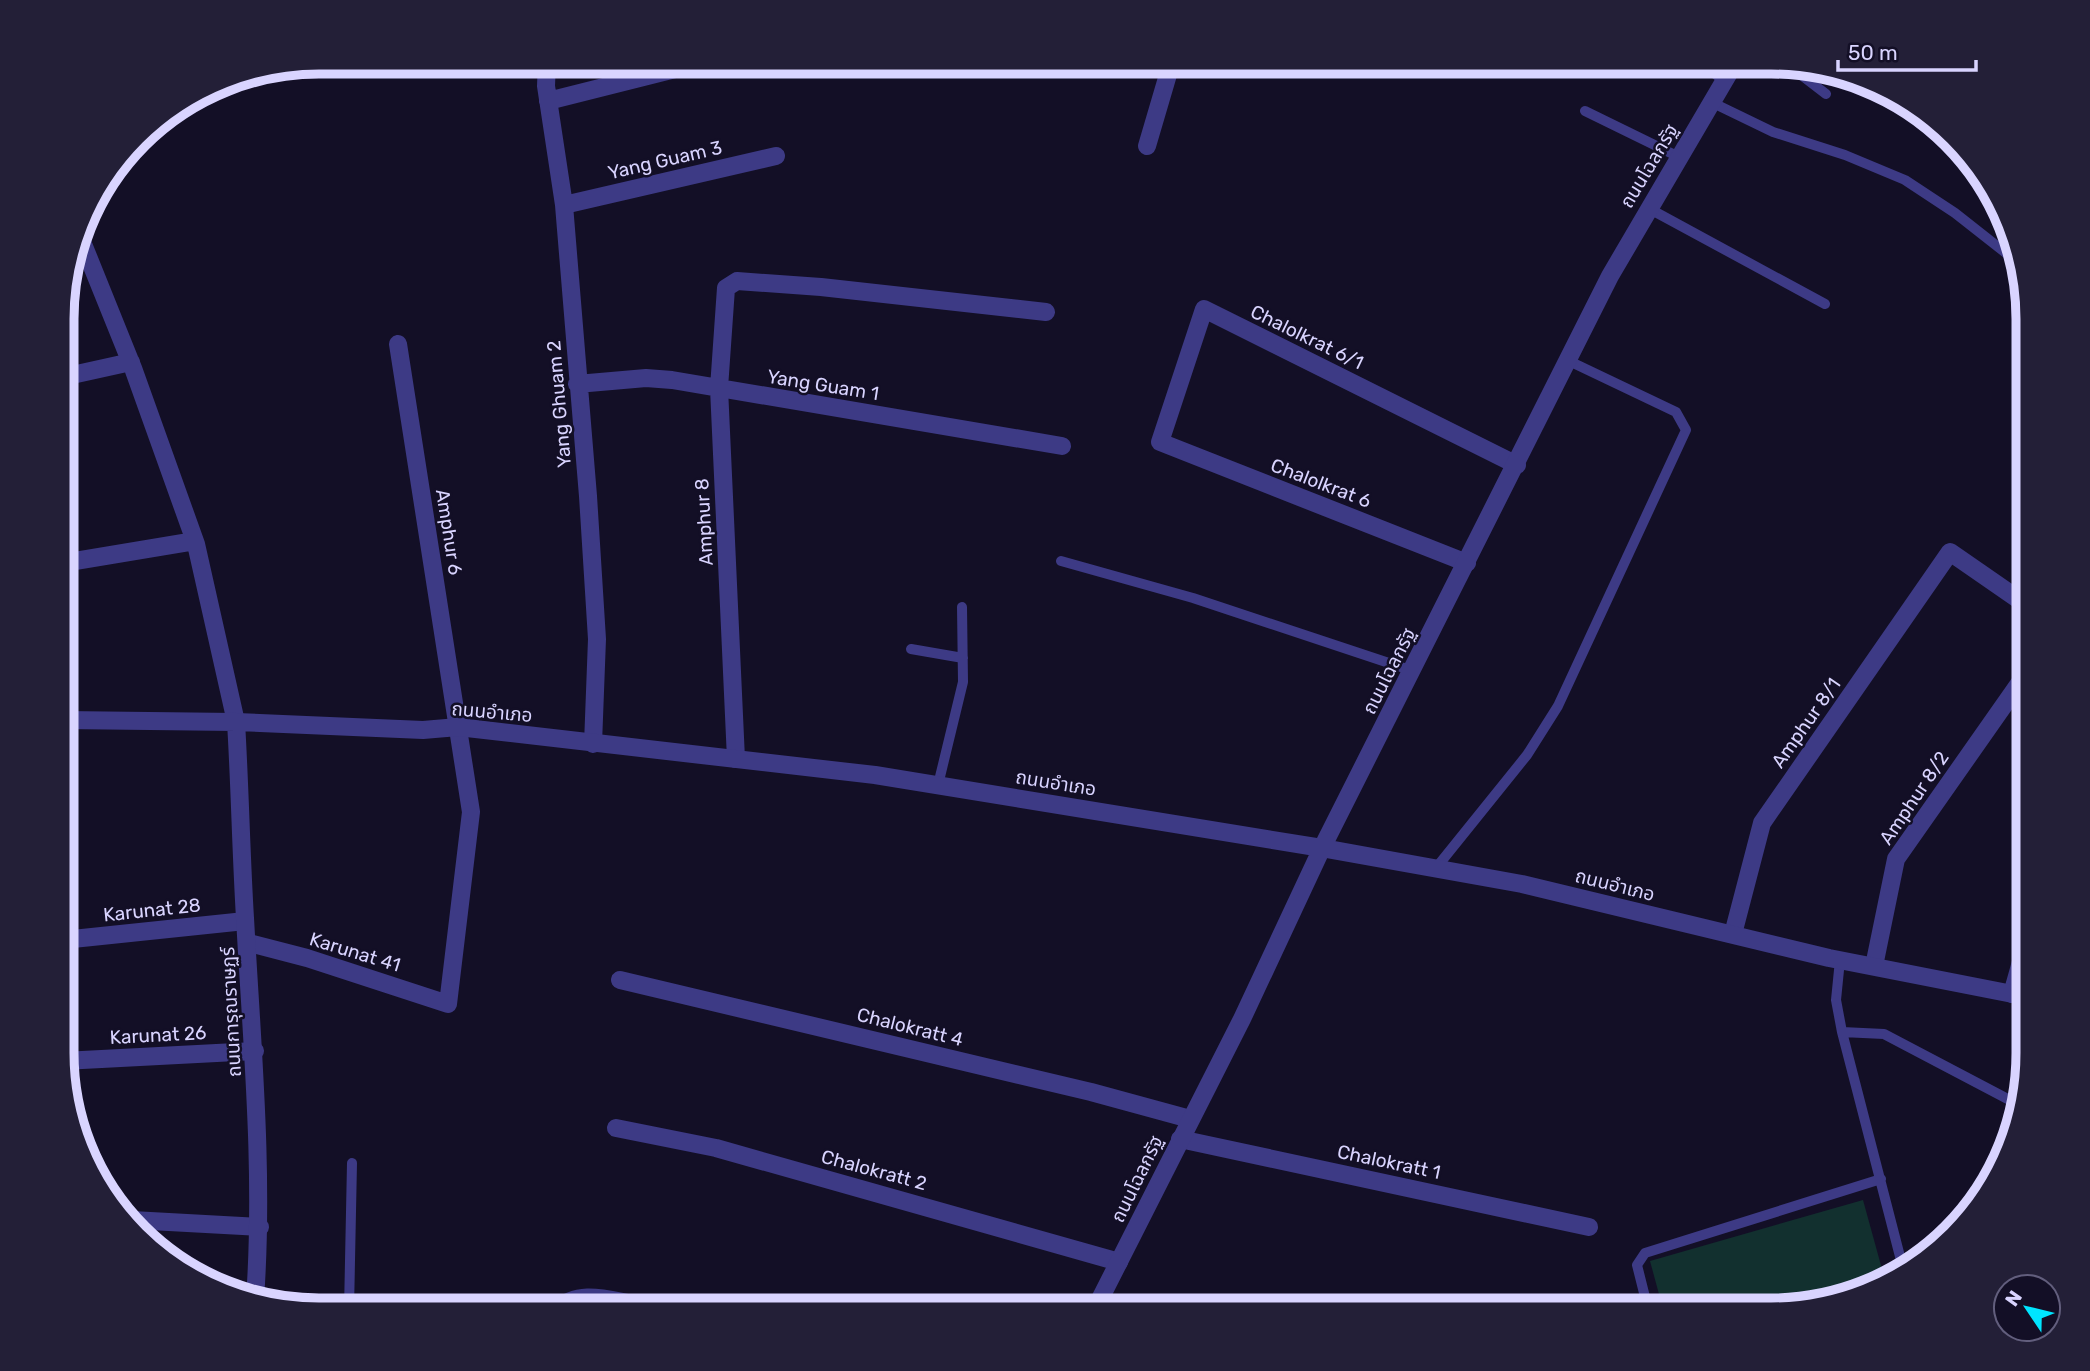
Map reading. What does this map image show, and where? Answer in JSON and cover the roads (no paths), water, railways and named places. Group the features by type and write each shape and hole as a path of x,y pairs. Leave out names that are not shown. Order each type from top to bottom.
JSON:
{"street":[{"name":"Yang Ghuam 2","path":"547,74 548,101 564,205 597,639 593,744"},
{"path":"548,101 655,74"},
{"path":"1147,146 1168,74"},
{"path":"1722,74 1726,77"},
{"name":"ถนนโฉลกรัฐ","path":"1101,1297 1322,848 1569,361 1648,208 1728,74"},
{"name":"Yang Guam 3","path":"564,205 776,156"},
{"name":"ถนนการุณราษฏร์","path":"81,260 131,362 195,541 236,722 245,921 249,943 255,1051 260,1227 256,1289"},
{"name":"Amphur 8","path":"736,759 719,388 723,298 728,285 737,281 821,287 1046,312"},
{"name":"Chalolkrat 6/1","path":"1160,442 1204,309 1517,465"},
{"name":"Amphur 6","path":"398,344 471,822 448,1004"},
{"path":"74,375 131,362"},
{"name":"Yang Guam 1","path":"577,384 661,378 1062,446"},
{"name":"Chalolkrat 6","path":"1160,442 1467,563"},
{"path":"74,561 195,541"},
{"name":"Amphur 8/1","path":"1733,934 1762,823 1950,552 2016,598"},
{"name":"Amphur 8/2","path":"1874,966 1896,859 2016,688"},
{"name":"ถนนอำเภอ","path":"74,720 236,722 423,730 458,727 938,785 1522,884 1840,960 2016,994"},
{"name":"Karunat 28","path":"74,939 245,921"},
{"name":"Karunat 41","path":"249,943 307,958 448,1004"},
{"name":"Chalokratt 4","path":"620,980 1190,1119"},
{"name":"Karunat 26","path":"74,1060 255,1051"},
{"name":"Chalokratt 2","path":"615,1128 730,1152 1119,1262"},
{"name":"Chalokratt 1","path":"1180,1139 1588,1227"},
{"path":"140,1220 260,1227"},
{"path":"582,1298 603,1298"}],"lane":[{"path":"1802,76 1826,94"},
{"path":"1711,102 1773,132 1855,159 1906,180 1955,213 2008,255"},
{"path":"1585,111 1679,156"},
{"path":"1648,208 1825,304"},
{"path":"1436,868 1518,766 1553,714 1684,437 1686,426 1676,412 1569,361"},
{"path":"1061,561 1193,598 1413,671"},
{"path":"938,785 963,682 962,607"},
{"path":"911,649 963,659"},
{"path":"1840,960 1836,1000 1842,1032 1900,1261"},
{"path":"1842,1032 1884,1034 2012,1101"},
{"path":"349,1298 352,1163"},
{"path":"1645,1297 1637,1265 1645,1253 1881,1178"}]}
